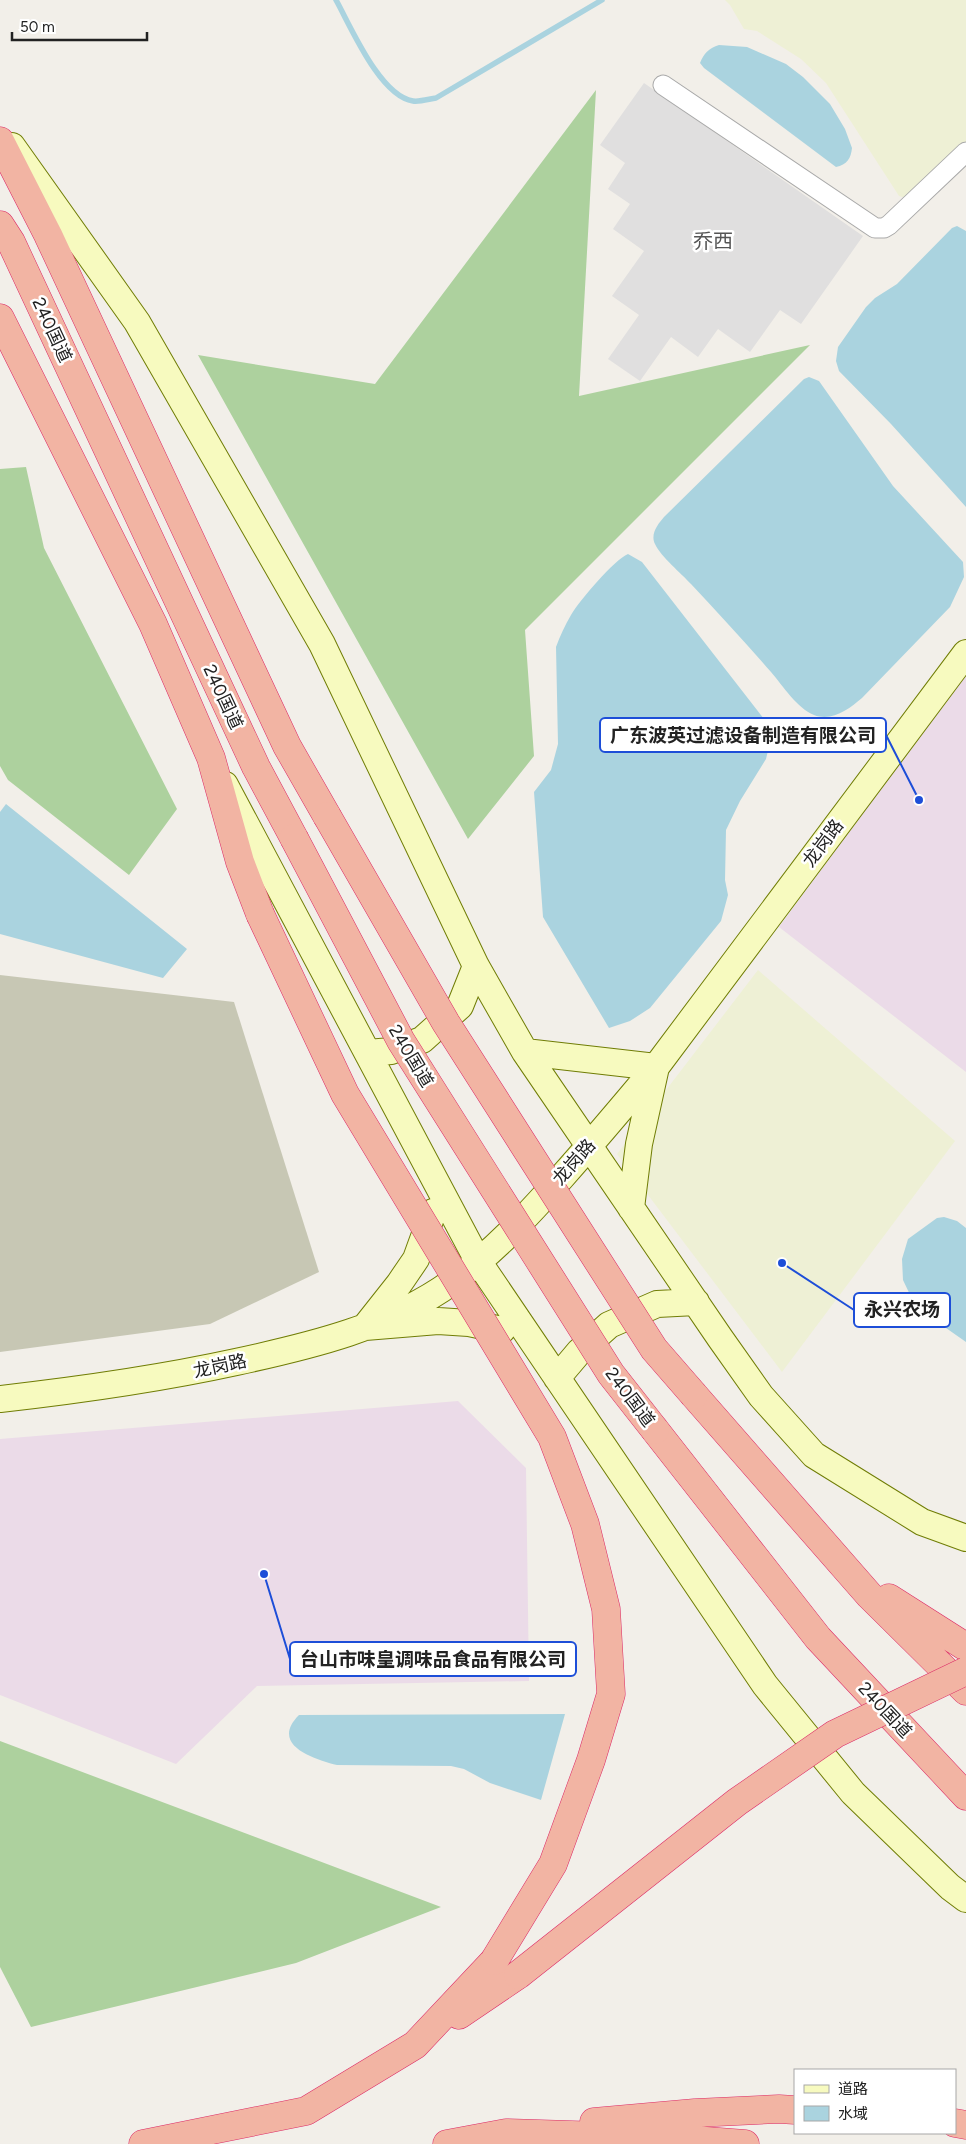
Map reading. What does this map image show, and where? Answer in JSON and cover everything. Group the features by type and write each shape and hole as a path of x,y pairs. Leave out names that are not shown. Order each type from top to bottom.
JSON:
{"highway":[{"name":"240国道","path":"0,141 48,236 287,746 446,1023 654,1349 869,1595 966,1691"},
{"name":"240国道","path":"0,225 11,242 256,767 401,1041 611,1374 818,1638 966,1796"},
{"path":"0,318 153,624 211,758 240,862 260,914 345,1094 552,1437 584,1524 606,1608 611,1694 591,1760 553,1864 494,1961 415,2045"},
{"path":"851,1574 964,1646"},
{"path":"143,2144 306,2111 415,2045 518,1974 737,1802 835,1734 966,1671"},
{"path":"447,2144 506,2133 631,2117 787,2109"},
{"path":"506,2133 667,2138 745,2144"}],"main road":[{"path":"0,129 137,322 322,644 476,966 525,1052 631,1208 761,1396 814,1455 922,1522 966,1538"},
{"name":"龙岗路","path":"0,1399 96,1388 184,1373 286,1352 365,1327 435,1294 478,1261 537,1205 656,1066 966,653"},
{"path":"211,758 478,1261 765,1685 854,1793 950,1886 966,1899"},
{"path":"368,1053 391,1051 422,1040 460,1006 476,966"},
{"path":"525,1052 656,1066 639,1144 631,1208"},
{"path":"365,1327 416,1259 434,1209 437,1184"},
{"path":"557,1378 579,1352 609,1325 657,1304 696,1302"},
{"path":"365,1327 438,1321 469,1322 529,1337"}],"street":[{"path":"663,85 874,228 884,228 889,225 966,152"}],"shaded area":[{"path":"725,0 966,0 966,144 909,199 899,196 826,83 801,59 757,31 744,29"},
{"path":"644,83 863,236 801,324 780,310 750,352 718,329 698,357 671,337 640,381 608,359 639,315 612,296 644,251 613,229 630,204 608,189 625,163 600,145"},
{"path":"966,673 966,1072 779,927"},
{"path":"758,970 955,1141 782,1372 617,1154"},
{"path":"0,975 234,1002 319,1272 210,1324 0,1352"},
{"path":"458,1401 526,1468 529,1681 257,1686 176,1764 0,1695 0,1439"}],"green space":[{"path":"596,90 579,396 810,345 525,630 534,756 468,839 198,355 375,384"},
{"path":"26,467 44,548 177,809 129,875 8,780 0,766 0,469"},
{"path":"0,1741 441,1907 296,1963 31,2027 0,1967"}],"water":[{"path":"719,45 747,47 786,64 803,77 830,104 845,129 852,148 848,160 843,165 836,167 704,68 700,63 703,56 707,51"},
{"path":"957,226 966,231 966,507 891,424 839,371 836,361 838,347 866,307 875,298 897,284 952,228"},
{"path":"809,377 819,381 893,486 963,562 964,577 950,607 862,698 846,710 827,717 814,715 796,702 691,584 671,565 658,549 653,537 657,526 664,517 804,379"},
{"path":"628,554 642,562 764,719 769,728 771,738 766,759 740,801 726,830 725,880 728,895 721,921 650,1008 630,1021 609,1028 543,917 534,792 551,770 558,744 556,647 575,608 606,572"},
{"path":"6,804 187,949 163,978 0,934 0,812"},
{"path":"944,1217 957,1221 966,1228 966,1342 926,1314 912,1299 903,1280 902,1259 908,1239 937,1218"},
{"path":"565,1714 541,1800 490,1783 464,1769 451,1766 337,1765 317,1759 298,1749 289,1735 291,1726 299,1715"}],"waterway":[{"path":"336,0 358,43 378,74 389,87 401,96 413,101 436,98 602,0"}],"place":[{"name":"广东波英过滤设备制造有限公司","path":"919,800"},
{"name":"永兴农场","path":"782,1263"},
{"name":"台山市味皇调味品食品有限公司","path":"264,1574"}],"district":[{"name":"乔西","path":"713,241"}]}
